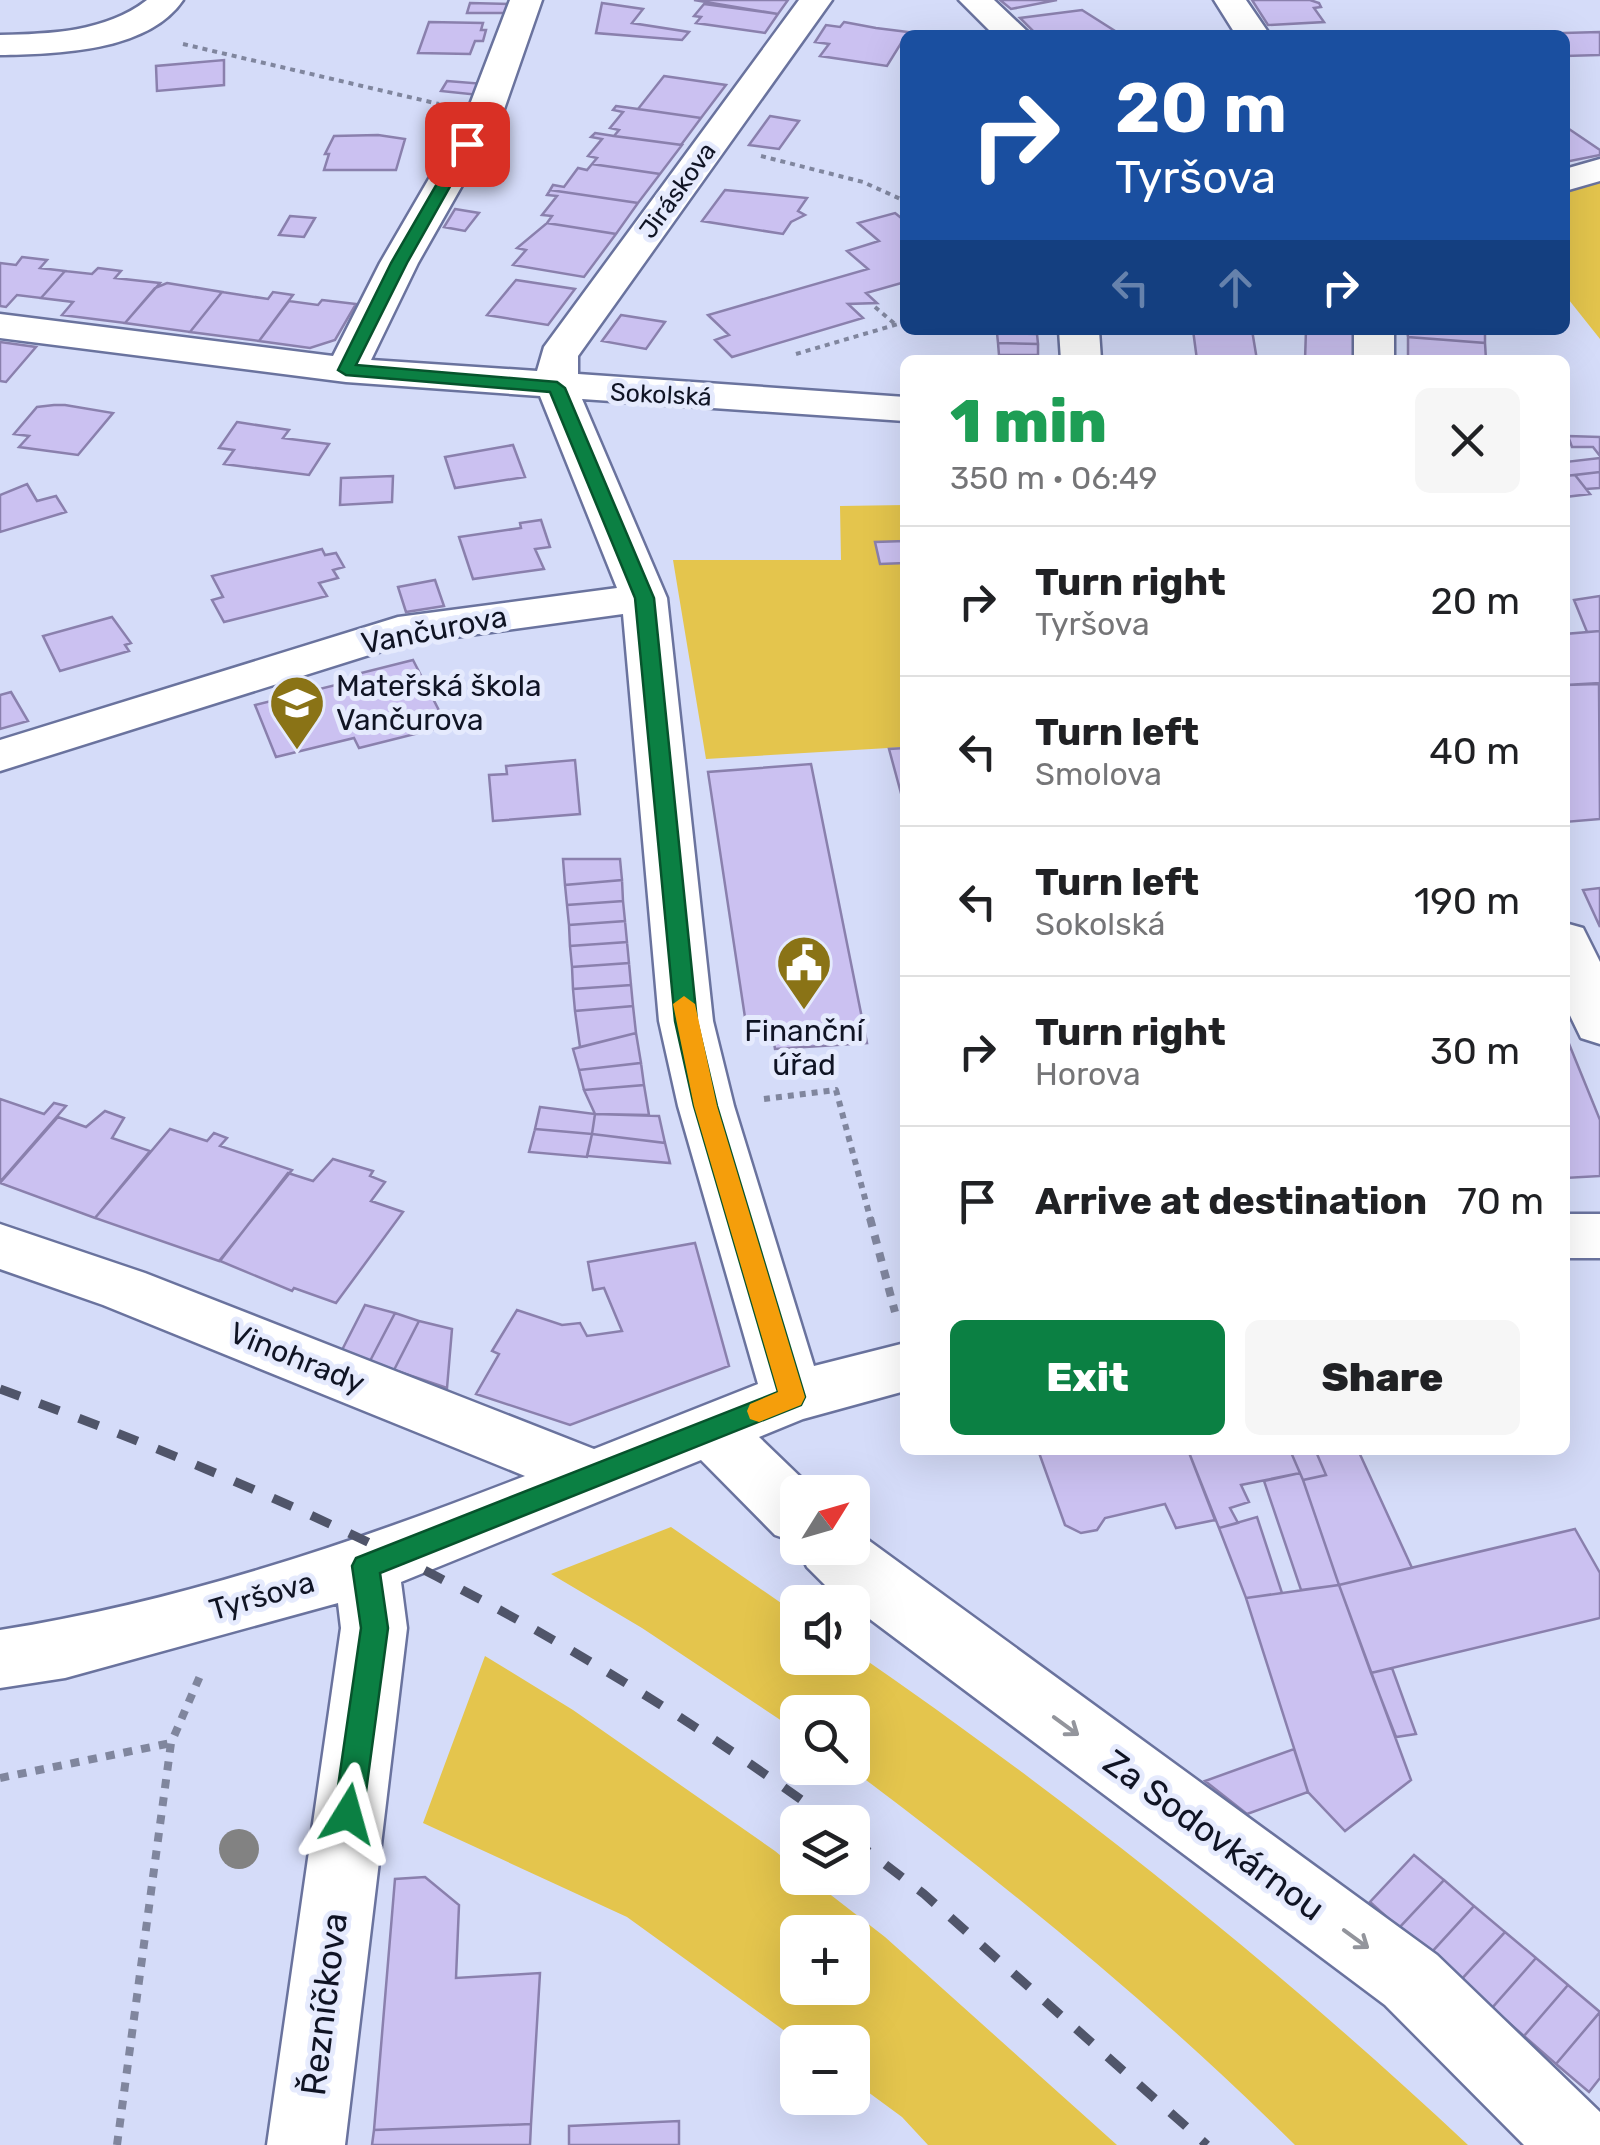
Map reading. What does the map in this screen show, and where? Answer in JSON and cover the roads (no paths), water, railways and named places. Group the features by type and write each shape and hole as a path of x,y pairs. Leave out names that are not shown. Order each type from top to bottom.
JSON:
{"street":[{"path":"0,44 42,44 117,28 156,10 167,0"},
{"path":"346,370 399,263 484,115 526,0"},
{"name":"Jiráskova","path":"557,388 558,356 816,0"},
{"path":"975,0 1008,30"},
{"path":"1230,0 1250,30"},
{"path":"1570,179 1600,170"},
{"name":"Sokolská","path":"0,326 346,370 557,388 900,409"},
{"path":"557,388 644,598 686,1021 706,1106 792,1397"},
{"name":"Vančurova","path":"0,756 398,630 644,598"},
{"path":"1570,953 1600,1024"},
{"path":"1570,1236 1600,1236"},
{"name":"Vinohrady","path":"0,1246 124,1289 592,1475"},
{"name":"Tyršova","path":"0,1659 65,1649 366,1566 712,1431 792,1397 900,1340"},
{"path":"712,1431 780,1498"},
{"name":"Za Sodovkárnou","path":"848,1565 1411,1980 1579,2145"},
{"name":"Řezníčkova","path":"306,2145 374,1628 366,1566"}],"railway":[{"path":"0,1389 223,1476 432,1574 633,1688 808,1805"},
{"path":"870,1853 924,1894 1207,2145"}],"place":[{"name":"Mateřská škola Vančurova","path":"297,752"},
{"name":"Finanční úřad","path":"804,1012"}]}
